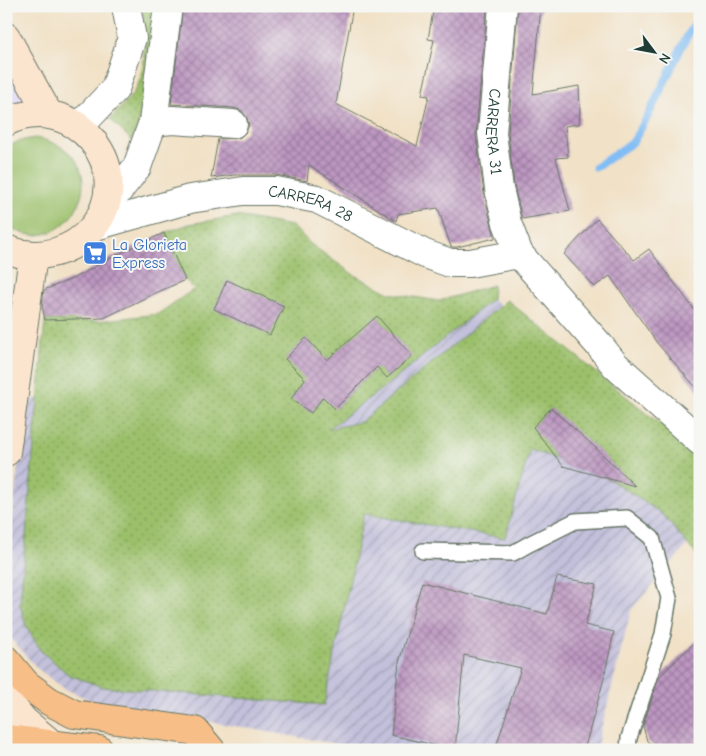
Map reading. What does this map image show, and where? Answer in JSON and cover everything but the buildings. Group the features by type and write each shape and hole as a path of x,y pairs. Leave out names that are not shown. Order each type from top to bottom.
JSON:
{"main road":[{"path":"6,36 50,115"},
{"path":"6,122 13,118 31,114 50,115 65,119 79,127 97,146 107,170 108,196 99,218 78,243 57,253 33,256 6,249"},
{"path":"6,452 33,256"},
{"path":"6,660 26,684 49,701 74,714 195,731 212,750"},
{"path":"6,699 24,721 60,747"},
{"path":"6,739 60,747 99,750"}],"street":[{"path":"79,127 115,89 132,38 126,6"},
{"path":"99,218 137,167 153,122 168,6"},
{"name":"CARRERA 31","path":"503,6 492,133 499,190 507,223 519,254"},
{"path":"153,122 172,120 233,124"},
{"name":"CARRERA 28","path":"99,218 190,199 243,191 276,191 317,199 424,254 450,263 470,263 519,254"},
{"path":"519,254 615,365 700,441"}],"lane":[{"path":"423,551 513,553 575,522 627,518 652,538 670,598 663,634 629,738 628,750"}],"shaded area":[{"path":"6,37 35,107 6,109"},
{"path":"492,299 700,471 700,530 631,610 596,750 370,750 93,701 65,689 38,669 13,641 6,630 6,571 26,398 236,415 326,430 400,375"}],"green space":[{"path":"142,6 153,6 143,113 132,141 110,119 134,92 141,73 144,50"},
{"path":"35,138 63,148 79,165 83,185 78,205 66,222 49,233 28,234 6,224 6,148 19,141"},
{"path":"237,216 292,226 312,245 354,275 390,293 439,301 493,285 492,299 400,375 328,429 361,422 507,300 700,456 700,559 661,513 611,480 530,449 505,538 364,514 324,705 103,687 69,675 41,651 26,626 20,604 45,320 97,321 158,314 194,289 185,280 164,233 189,224"}],"waterway":[{"path":"596,167 633,142 648,116 685,40 700,15"}],"place":[{"name":"La Glorieta Express","path":"95,253"}]}
